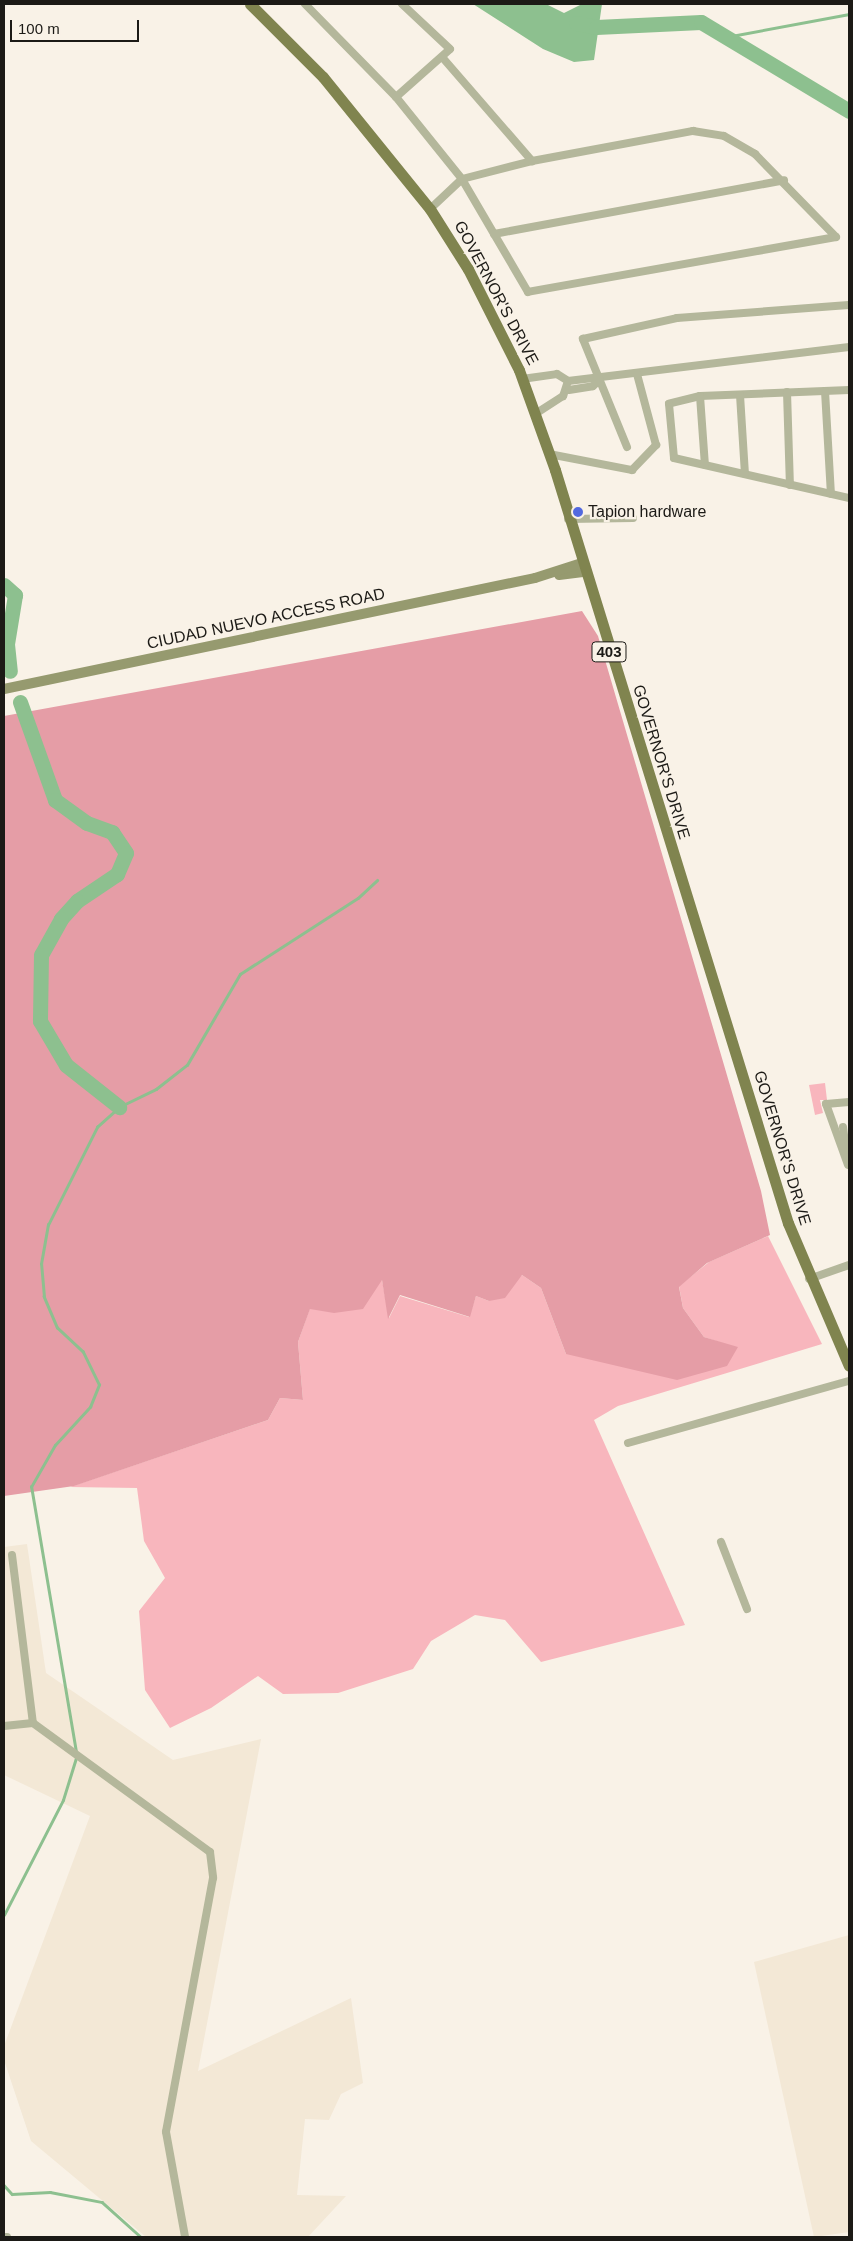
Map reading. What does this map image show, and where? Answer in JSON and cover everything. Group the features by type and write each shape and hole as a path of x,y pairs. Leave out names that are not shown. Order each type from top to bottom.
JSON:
{"main road":[{"name":"GOVERNOR'S DRIVE","path":"250,4 323,77 430,209 468,268 522,379 549,454 583,568 809,1279 849,1366"}],"street":[{"path":"305,4 396,97 462,179 528,292 836,237 784,180 755,154 724,136 693,131 532,161 462,179 430,209"},
{"path":"396,97 450,49 402,4"},
{"path":"442,57 532,161"},
{"path":"494,234 784,180"},
{"path":"626,447 583,339 677,318 849,305"},
{"path":"535,414 552,406 568,390 600,380 725,359 849,348"},
{"path":"522,379 556,374 568,380 600,380"},
{"path":"549,454 632,470 656,445 637,374"},
{"path":"568,380 568,390"},
{"path":"849,390 700,396 669,404 674,458 849,498"},
{"path":"825,391 831,494"},
{"path":"787,392 790,485"},
{"path":"740,395 745,474"},
{"path":"700,396 705,465"},
{"path":"568,518 633,518"},
{"name":"CIUDAD NUEVO ACCESS ROAD","path":"4,689 583,568"},
{"path":"848,1165 826,1104 849,1102"},
{"path":"834,1128 846,1127 849,1175"},
{"path":"809,1279 849,1265"},
{"path":"628,1443 849,1381"},
{"path":"721,1542 747,1609"},
{"path":"12,1555 33,1723"},
{"path":"4,1726 33,1723 201,1841 214,1864 166,2132 185,2237"}],"shaded area":[{"path":"473,4 546,4 564,13 582,4 602,4 594,60 574,62 543,49"},
{"path":"582,611 598,636 761,1191 770,1235 707,1263 679,1287 683,1308 704,1337 738,1347 727,1366 677,1380 566,1354 541,1288 522,1275 505,1298 489,1301 476,1296 470,1317 400,1295 388,1319 382,1280 363,1309 334,1313 310,1309 298,1342 303,1400 280,1398 268,1420 74,1486 4,1496 4,716"},
{"path":"825,1083 827,1100 820,1100 823,1113 815,1115 809,1085"},
{"path":"768,1236 822,1344 618,1406 594,1420 685,1625 541,1662 505,1620 475,1615 431,1641 413,1669 338,1693 283,1694 258,1676 211,1708 170,1728 145,1690 139,1611 165,1578 144,1541 137,1488 70,1487 268,1420 280,1398 303,1400 298,1342 310,1308 382,1280 389,1318 400,1296 469,1317 476,1296 489,1301 522,1275 541,1288 566,1354 737,1348 704,1337 683,1308 679,1286 709,1262"},
{"path":"27,1544 46,1673 173,1760 261,1739 198,2071 351,1998 363,2083 341,2094 329,2120 305,2119 297,2195 346,2196 308,2237 146,2237 31,2141 4,2060 4,2046 90,1816 4,1775 4,1547"},
{"path":"849,1935 849,2232 814,2237 754,1962"}],"waterway":[{"path":"726,37 849,14"},
{"path":"576,23 596,27 701,22 849,111"},
{"path":"4,585 15,595 7,644 10,671"},
{"path":"20,702 55,800 87,823 112,832 126,853 117,874 77,901 61,919 41,955 40,1021 66,1065 119,1107"},
{"path":"76,1752 31,1487 55,1445 90,1407 99,1385 83,1352 57,1328 44,1297 41,1264 48,1225 97,1127 119,1107 156,1089 187,1065 240,974 358,898 377,880"},
{"path":"4,1915 63,1800 76,1758"},
{"path":"4,2185 12,2194 50,2192 102,2202 141,2237"}],"place":[{"name":"Tapion hardware","path":"578,512"}]}
